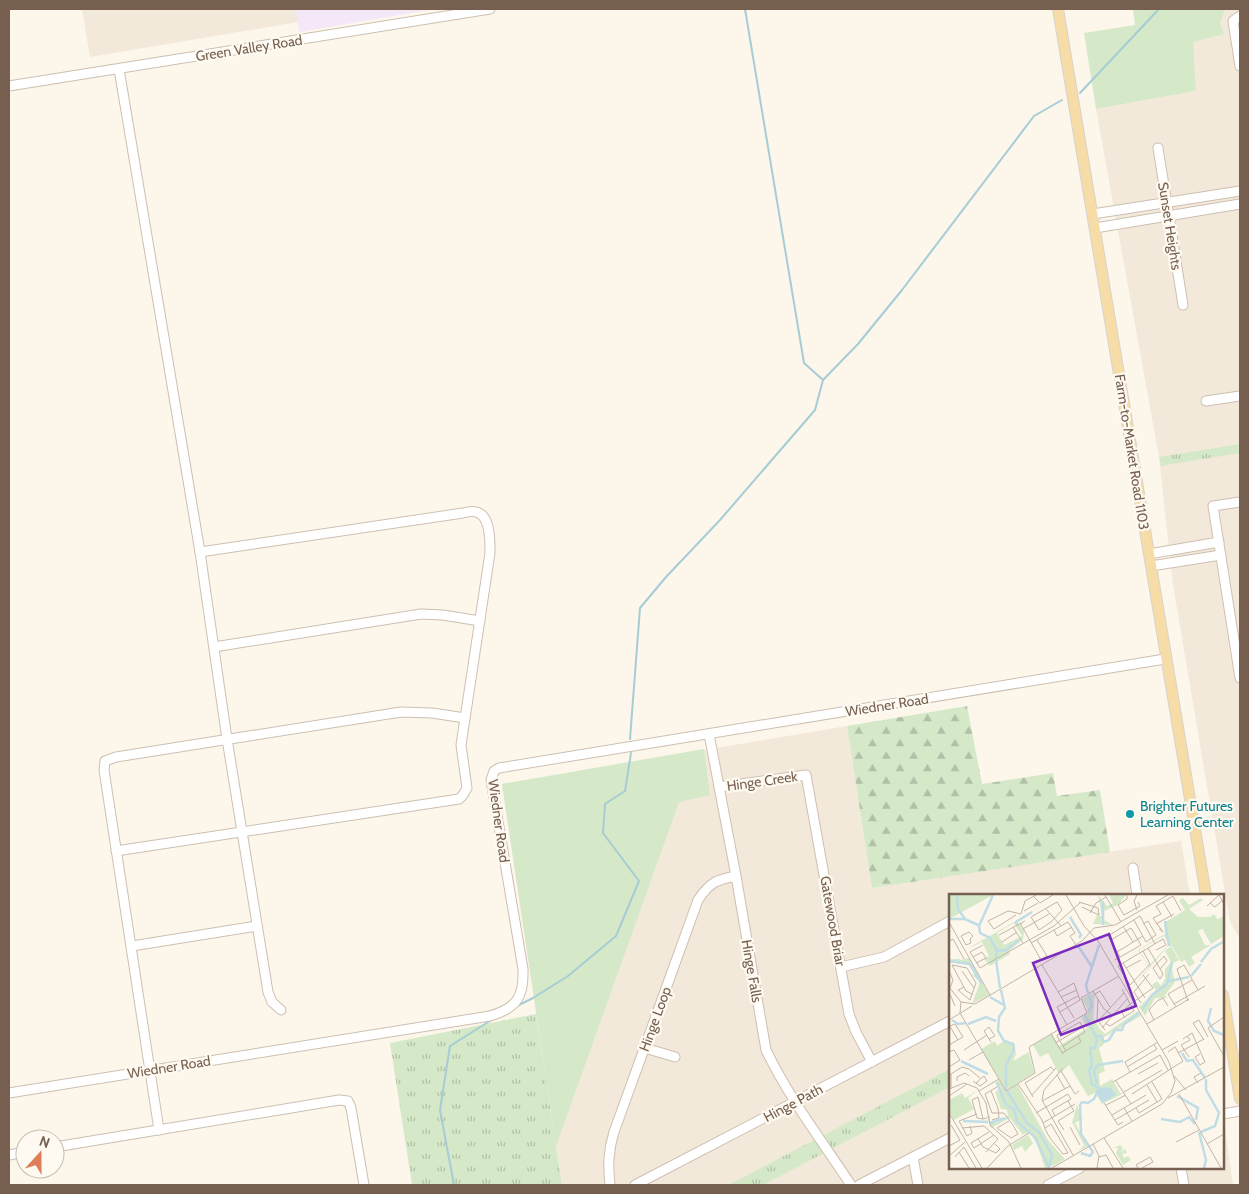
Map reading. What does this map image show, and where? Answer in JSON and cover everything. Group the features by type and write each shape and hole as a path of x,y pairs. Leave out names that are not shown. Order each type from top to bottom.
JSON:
{"main road":[{"name":"Farm-to-Market Road 1103","path":"1058,9 1206,894"},
{"path":"1224,1001 1240,1099"}],"street":[{"name":"Green Valley Road","path":"9,86 490,9"},
{"path":"1237,18 1240,66"},
{"path":"119,69 200,552 227,739 268,992 272,1002 281,1010"},
{"name":"Sunset Heights","path":"1158,148 1183,305"},
{"path":"1093,214 1240,191"},
{"path":"1095,228 1240,204"},
{"path":"1206,401 1240,396"},
{"path":"1240,502 1213,506 1240,678"},
{"path":"116,851 458,800 467,788 461,745 490,543 485,519 482,515 475,512 200,552"},
{"path":"1149,554 1219,542"},
{"path":"1151,566 1221,555"},
{"path":"214,647 421,614 443,615 480,621"},
{"name":"Wiedner Road","path":"9,1093 490,1016 514,1005 523,986 523,978 519,940 491,780 494,771 505,767 1166,660"},
{"path":"159,1130 104,770 105,761 116,757 401,712 432,713 465,718"},
{"name":"Hinge Falls","path":"709,734 766,1050 796,1102 850,1185"},
{"name":"Hinge Creek","path":"719,787 806,775"},
{"name":"Gatewood Briar","path":"806,775 849,1014 872,1062"},
{"path":"1133,868 1137,894"},
{"name":"Hinge Loop","path":"610,1185 609,1149 698,900 714,881 736,876"},
{"path":"841,967 884,957 949,923"},
{"path":"132,946 257,926"},
{"name":"Hinge Path","path":"635,1185 949,1021"},
{"path":"645,1048 675,1057"},
{"path":"65,1145 339,1100 348,1102 351,1108 364,1185"},
{"path":"1224,1114 1240,1111"},
{"path":"859,1185 949,1139"},
{"path":"913,1157 918,1185"},
{"path":"1048,1185 1078,1169"},
{"path":"1182,1169 1184,1185"}],"shaded area":[{"path":"82,9 296,9 298,22 90,57"},
{"path":"296,9 434,9 299,32"},
{"path":"1190,9 1240,9 1240,939 1230,922 1173,585 1159,457 1096,109 1196,91"},
{"path":"847,726 872,888 1181,841 1190,894 949,894 949,1169 1224,1169 1224,1122 1233,1185 562,1185 502,784"}],"green space":[{"path":"1133,9 1225,9 1220,24 1224,34 1193,42 1196,91 1096,109 1084,33 1135,25"},
{"path":"1240,444 1240,453 1161,466 1159,457"},
{"path":"967,706 982,784 1053,773 1057,796 1100,790 1110,852 872,888 847,726"},
{"path":"704,749 710,795 679,802 556,1146 502,784"},
{"path":"536,1014 562,1185 412,1185 390,1043"},
{"path":"949,1070 949,1088 763,1185 728,1185"}],"waterway":[{"path":"745,9 804,363 823,380"},
{"path":"1080,93 1159,9"},
{"path":"630,739 640,608 666,577 720,520 815,410 823,380 858,344 902,290 1034,116 1062,100"},
{"path":"517,1006 568,976 616,936 639,881 603,833 605,804 625,791 631,753"},
{"path":"454,1185 440,1110 450,1046 493,1019"}],"place":[{"name":"Brighter Futures Learning Center","path":"1130,814"}]}
